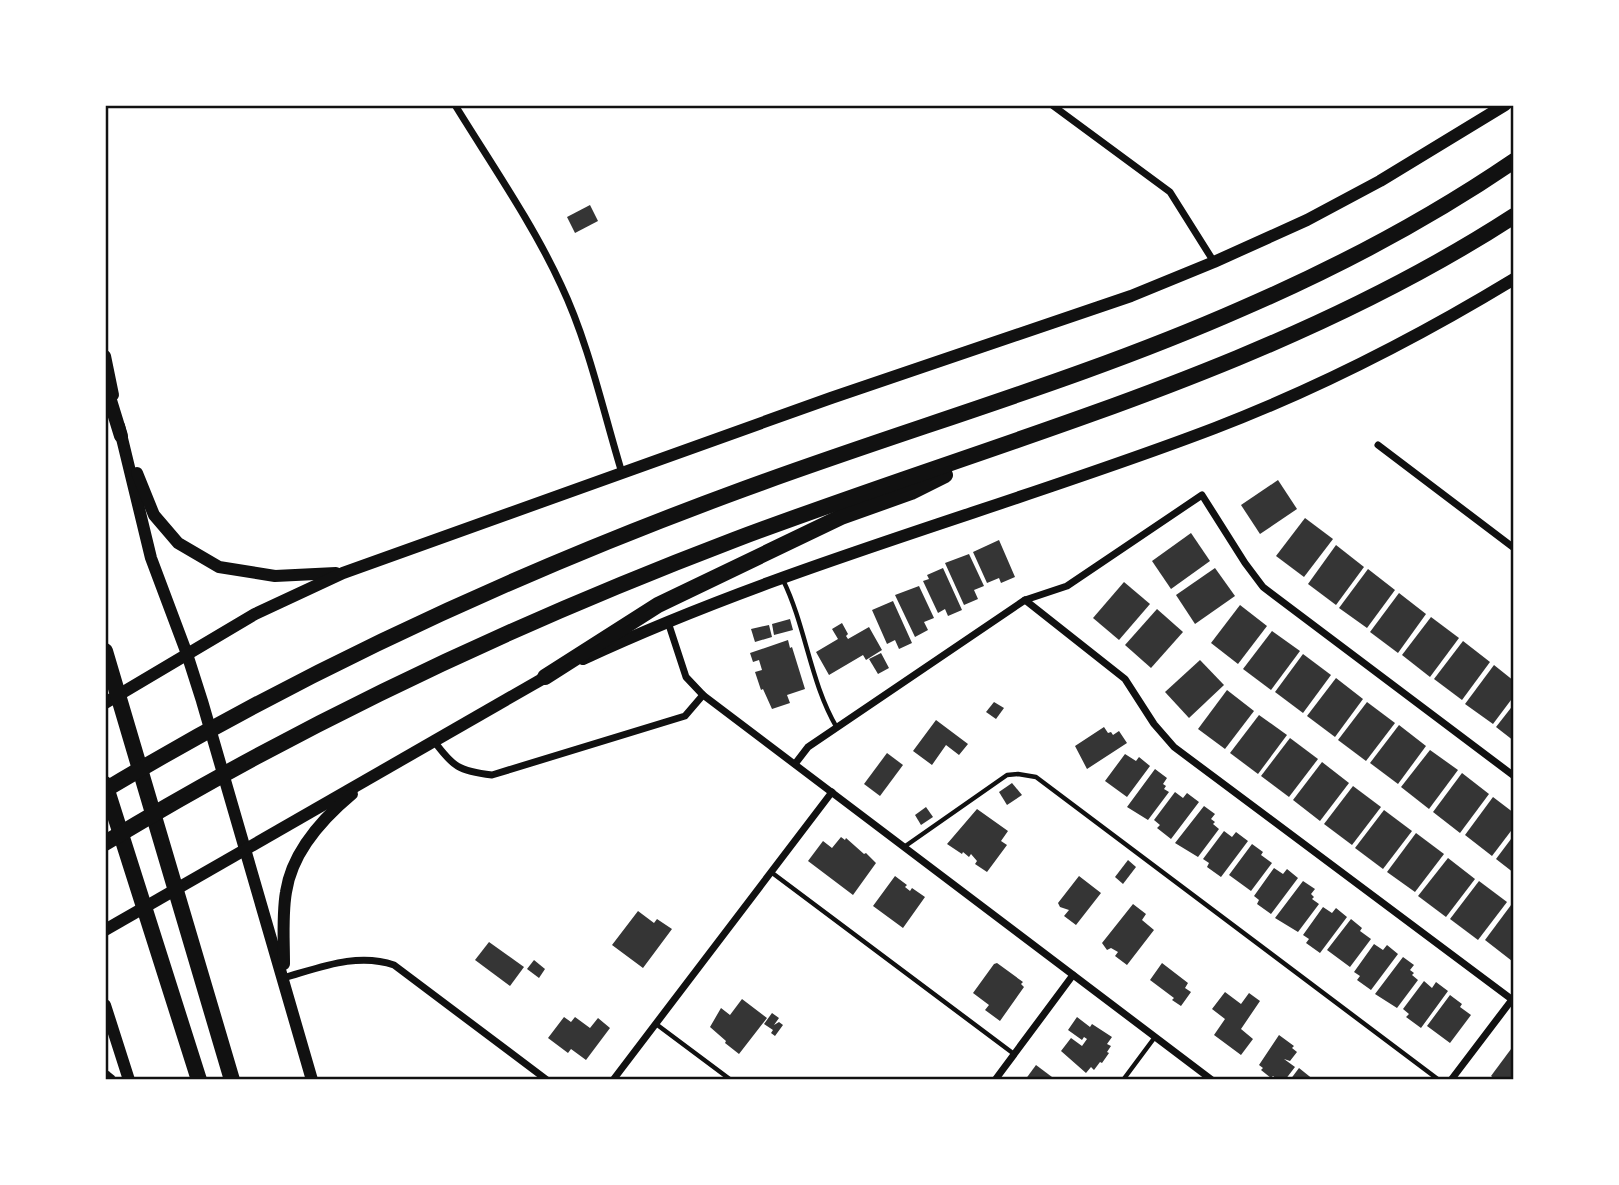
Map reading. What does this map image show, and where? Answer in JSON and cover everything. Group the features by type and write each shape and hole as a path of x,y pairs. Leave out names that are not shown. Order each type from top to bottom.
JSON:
{"highway":[{"path":"105,790 242,713 482,594 744,488 1077,372 1240,310 1368,248 1514,161"},
{"path":"105,843 263,752 378,692 495,638 746,536 1224,365 1375,296 1514,216"},
{"path":"545,677 658,606 719,575 841,517 911,492 1009,444"},
{"path":"105,651 232,1080"},
{"path":"105,784 199,1080"}],"main road":[{"path":"105,703 255,614 344,573 831,398 1130,296 1214,262 1307,220 1380,181 1505,105"},
{"path":"105,930 545,677 668,622 782,579 1218,427 1346,370 1468,307 1514,279"},
{"path":"105,356 121,436 151,558 187,654 312,1080"},
{"path":"105,384 121,436 154,515 178,543 219,567 246,573 275,576 344,573"},
{"path":"283,978 286,891 298,857 312,834 332,811 377,773"},
{"path":"105,1005 129,1080"},
{"path":"105,1076 110,1080"}],"street":[{"path":"455,105 561,284 579,326 622,473"},
{"path":"1052,105 1170,192 1214,262"},
{"path":"1378,445 1514,548"},
{"path":"795,764 808,747 1025,600 1067,586 1202,495 1263,587 1514,776"},
{"path":"1025,600 1125,680 1154,724 1174,747 1513,999 1451,1080"},
{"path":"668,622 686,677 703,695 1212,1080"},
{"path":"433,741 448,760 466,772 492,775 685,716 703,695"},
{"path":"613,1080 832,792"},
{"path":"283,978 358,959 394,965 547,1080"},
{"path":"995,1080 1073,975"}],"lane":[{"path":"782,579 794,602 807,652 837,728"},
{"path":"904,847 1007,775 1036,777 1438,1080"},
{"path":"771,872 1014,1054"},
{"path":"656,1024 731,1080"},
{"path":"1123,1080 1155,1037"}],"building":[{"path":"590,205 598,221 575,233 567,217"},
{"path":"1278,480 1297,509 1260,534 1241,505"},
{"path":"1305,518 1333,539 1304,577 1276,556"},
{"path":"1191,533 1210,561 1171,589 1152,561"},
{"path":"999,540 1015,577 1001,583 999,578 987,583 973,552"},
{"path":"1336,545 1364,567 1336,605 1308,584"},
{"path":"969,554 984,586 974,590 978,599 964,605 945,563"},
{"path":"943,568 962,610 948,616 945,609 938,613 923,581 929,579 927,575"},
{"path":"1215,568 1235,596 1195,624 1176,595"},
{"path":"1368,569 1395,590 1367,628 1339,608"},
{"path":"1124,582 1150,604 1119,640 1093,618"},
{"path":"919,586 934,618 924,622 928,630 915,637 895,595"},
{"path":"1399,593 1426,614 1398,653 1370,632"},
{"path":"893,601 912,643 899,649 895,640 887,644 872,610"},
{"path":"1240,605 1267,626 1238,664 1211,643"},
{"path":"1157,609 1183,632 1151,668 1125,645"},
{"path":"1431,617 1459,638 1430,677 1402,655"},
{"path":"790,619 793,630 774,635 772,624"},
{"path":"842,623 848,639 869,627 882,650 866,660 863,655 829,675 816,652 838,639 832,629"},
{"path":"769,625 772,637 755,642 751,629"},
{"path":"1272,631 1300,651 1271,690 1243,669"},
{"path":"788,640 805,689 787,695 790,703 772,709 755,672 762,670 759,660 753,662 750,653"},
{"path":"1463,641 1490,662 1462,700 1434,679"},
{"path":"881,653 889,668 878,674 869,659"},
{"path":"1303,654 1331,675 1303,713 1275,692"},
{"path":"1200,660 1224,685 1189,718 1165,692"},
{"path":"1494,665 1514,681 1514,696 1493,724 1465,704"},
{"path":"1336,678 1363,699 1335,737 1307,716"},
{"path":"1227,690 1254,711 1225,749 1198,729"},
{"path":"994,702 1004,708 996,719 986,712"},
{"path":"1367,702 1395,723 1366,761 1338,740"},
{"path":"1514,704 1514,741 1496,727"},
{"path":"1259,715 1287,735 1258,774 1230,753"},
{"path":"936,720 968,744 959,755 946,745 932,765 913,751"},
{"path":"1399,725 1426,746 1398,784 1370,763"},
{"path":"1104,727 1113,735 1119,731 1127,743 1087,769 1075,746"},
{"path":"1290,738 1318,759 1289,797 1261,776"},
{"path":"1430,750 1458,770 1429,809 1401,787"},
{"path":"887,753 903,765 880,796 864,784"},
{"path":"1125,754 1136,761 1139,757 1150,766 1127,797 1105,781"},
{"path":"1322,762 1349,783 1320,821 1293,800"},
{"path":"1155,769 1167,778 1163,784 1166,786 1164,789 1169,792 1148,820 1127,807"},
{"path":"1462,773 1489,794 1460,833 1433,812"},
{"path":"1012,783 1022,795 1007,805 999,792"},
{"path":"1353,786 1381,807 1352,845 1324,824"},
{"path":"1175,792 1183,798 1187,793 1199,802 1171,839 1157,828 1160,825 1154,820"},
{"path":"1493,797 1514,813 1514,827 1492,856 1465,835"},
{"path":"1204,806 1215,814 1211,819 1219,829 1198,857 1175,843"},
{"path":"926,807 933,817 921,825 915,815"},
{"path":"977,809 1008,831 1001,841 1007,845 987,872 975,864 977,861 971,854 969,857 947,844"},
{"path":"1384,810 1412,831 1383,869 1355,848"},
{"path":"1224,831 1232,837 1236,832 1248,841 1221,877 1207,867 1209,863 1203,859"},
{"path":"1416,833 1444,854 1415,892 1387,872"},
{"path":"1514,835 1514,873 1496,859"},
{"path":"841,837 845,840 846,838 876,863 853,895 808,861 823,841 832,848"},
{"path":"1252,844 1272,863 1251,891 1229,875"},
{"path":"1448,858 1475,879 1446,917 1418,896"},
{"path":"1128,860 1136,867 1123,884 1115,877"},
{"path":"1274,868 1283,874 1287,869 1298,878 1271,914 1257,904 1259,900 1254,896"},
{"path":"895,876 907,885 905,887 910,891 912,888 925,897 903,928 873,906"},
{"path":"1079,876 1101,893 1076,925 1064,916 1069,910 1060,907 1058,903"},
{"path":"1303,881 1315,889 1311,894 1314,897 1312,899 1319,904 1298,932 1275,918"},
{"path":"1479,881 1507,902 1478,940 1450,919"},
{"path":"1514,901 1514,959 1512,961 1485,940"},
{"path":"1133,904 1146,914 1142,920 1154,930 1127,965 1115,956 1118,952 1111,948 1107,950 1102,943"},
{"path":"1323,907 1332,913 1336,908 1347,917 1320,953 1306,943 1309,939 1303,935"},
{"path":"638,911 654,923 657,919 672,929 643,968 612,945"},
{"path":"1351,919 1362,928 1360,931 1371,939 1350,967 1327,950"},
{"path":"489,942 524,967 510,986 475,960"},
{"path":"1374,944 1383,950 1387,945 1398,954 1371,990 1357,980 1360,976 1354,972"},
{"path":"1403,957 1414,965 1410,970 1418,980 1397,1008 1375,994"},
{"path":"534,960 545,969 539,978 527,969"},
{"path":"997,963 1023,982 1021,984 1024,987 1000,1021 985,1010 989,1005 973,993"},
{"path":"1162,963 1188,983 1185,988 1191,992 1181,1006 1150,980"},
{"path":"1424,981 1432,988 1436,982 1448,991 1421,1028 1406,1017 1409,1014 1403,1009"},
{"path":"1225,992 1241,1004 1249,993 1260,1001 1241,1029 1253,1039 1241,1055 1214,1035 1225,1019 1212,1009"},
{"path":"1450,995 1471,1015 1450,1043 1427,1026"},
{"path":"742,999 767,1018 739,1054 710,1027 721,1008 730,1015"},
{"path":"772,1013 779,1018 774,1025 779,1022 783,1025 775,1036 771,1033 773,1030 764,1024"},
{"path":"564,1017 571,1022 575,1017 590,1028 598,1018 610,1028 586,1060 571,1049 568,1053 548,1038"},
{"path":"1077,1017 1090,1027 1092,1024 1112,1037 1107,1044 1111,1046 1107,1052 1109,1053 1102,1063 1094,1070 1091,1067 1086,1073 1061,1051 1071,1038 1082,1046 1087,1039 1084,1037 1082,1040 1068,1030"},
{"path":"1279,1035 1294,1046 1292,1048 1297,1052 1290,1061 1284,1059 1295,1067 1285,1080 1278,1080 1273,1076 1271,1078 1259,1065"},
{"path":"1514,1045 1514,1080 1496,1080 1491,1076"},
{"path":"1036,1065 1056,1080 1025,1080"},
{"path":"1299,1068 1314,1080 1290,1080"}]}
